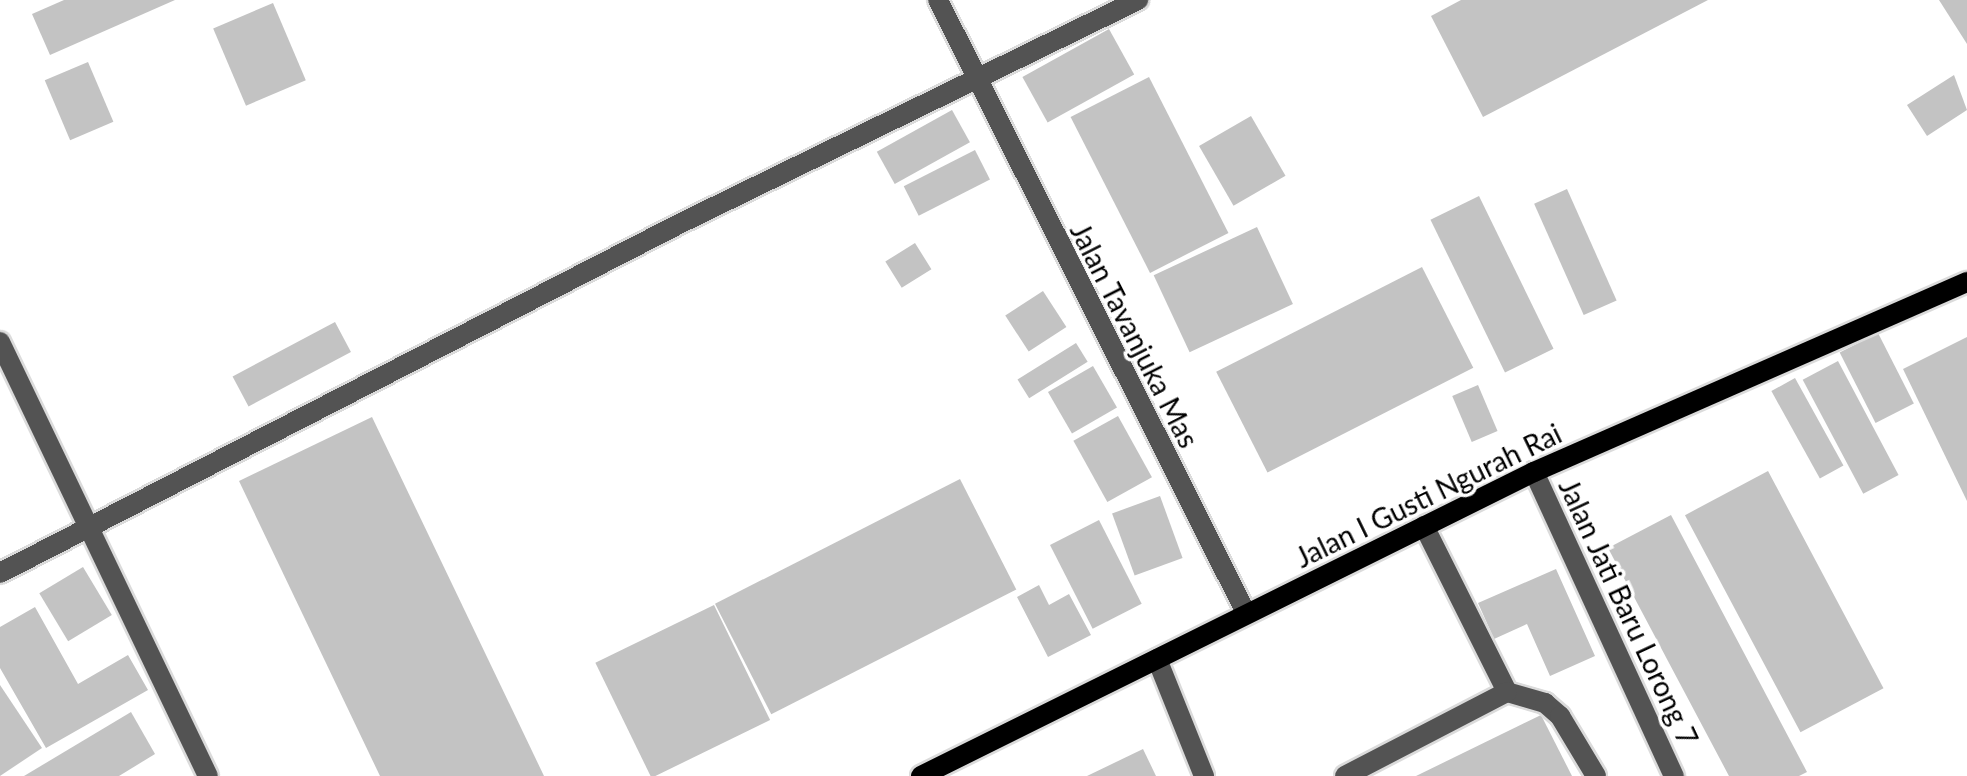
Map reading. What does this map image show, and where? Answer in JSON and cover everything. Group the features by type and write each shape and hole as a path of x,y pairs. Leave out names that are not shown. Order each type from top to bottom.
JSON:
{"main road":[{"name":"Jalan I Gusti Ngurah Rai","path":"921,776 1534,472 1967,282"}],"street":[{"name":"Jalan Tavanjuka Mas","path":"938,0 973,81 1246,613"},
{"path":"0,573 87,523 1138,0"},
{"path":"0,342 208,776"},
{"name":"Jalan Jati Baru Lorong 7","path":"1534,472 1674,776"},
{"path":"1424,526 1507,692"},
{"path":"1157,659 1204,776"},
{"path":"1345,776 1507,692 1545,703 1560,716 1596,776"}],"building":[{"path":"64,0 175,0 50,55 32,14"},
{"path":"1461,0 1708,0 1483,117 1431,16"},
{"path":"1939,0 1967,0 1967,44"},
{"path":"273,3 306,80 246,106 213,28"},
{"path":"1109,29 1134,74 1048,122 1022,77"},
{"path":"88,62 113,122 70,140 45,80"},
{"path":"1954,75 1967,110 1927,136 1907,105"},
{"path":"1149,77 1228,233 1150,273 1071,117"},
{"path":"952,110 970,142 895,184 877,152"},
{"path":"1251,116 1286,176 1234,206 1199,146"},
{"path":"975,150 990,179 919,216 904,186"},
{"path":"1567,189 1617,300 1584,315 1534,204"},
{"path":"1479,196 1554,349 1505,372 1430,220"},
{"path":"1257,227 1293,304 1190,352 1154,275"},
{"path":"915,243 931,269 902,288 885,262"},
{"path":"1422,267 1473,368 1267,473 1216,372"},
{"path":"1043,291 1066,327 1029,352 1005,316"},
{"path":"335,322 351,352 249,406 233,376"},
{"path":"1878,333 1914,403 1876,423 1840,353"},
{"path":"1967,337 1967,501 1903,369"},
{"path":"1076,343 1088,362 1029,398 1017,380"},
{"path":"1838,361 1899,475 1863,494 1803,380"},
{"path":"1093,366 1117,408 1072,434 1048,392"},
{"path":"1795,378 1843,465 1820,479 1771,391"},
{"path":"1478,385 1498,431 1472,442 1452,396"},
{"path":"1118,416 1152,477 1107,502 1073,441"},
{"path":"372,417 544,776 380,776 239,481"},
{"path":"1768,471 1883,688 1800,732 1685,515"},
{"path":"960,479 1016,589 771,714 715,604"},
{"path":"1160,496 1183,558 1135,575 1112,513"},
{"path":"1671,515 1807,772 1799,776 1729,776 1608,548"},
{"path":"1099,520 1142,604 1093,629 1050,545"},
{"path":"83,567 112,615 68,641 39,593"},
{"path":"1556,569 1595,656 1550,676 1527,624 1494,639 1478,603"},
{"path":"1039,585 1049,605 1069,594 1091,635 1048,657 1017,597"},
{"path":"714,605 770,720 651,776 595,663"},
{"path":"35,607 78,684 128,655 148,690 46,748 0,668 0,627"},
{"path":"0,685 42,748 0,776"},
{"path":"131,712 155,754 119,776 24,776"},
{"path":"1541,715 1572,776 1416,776"},
{"path":"1143,749 1156,776 1087,776"}]}
